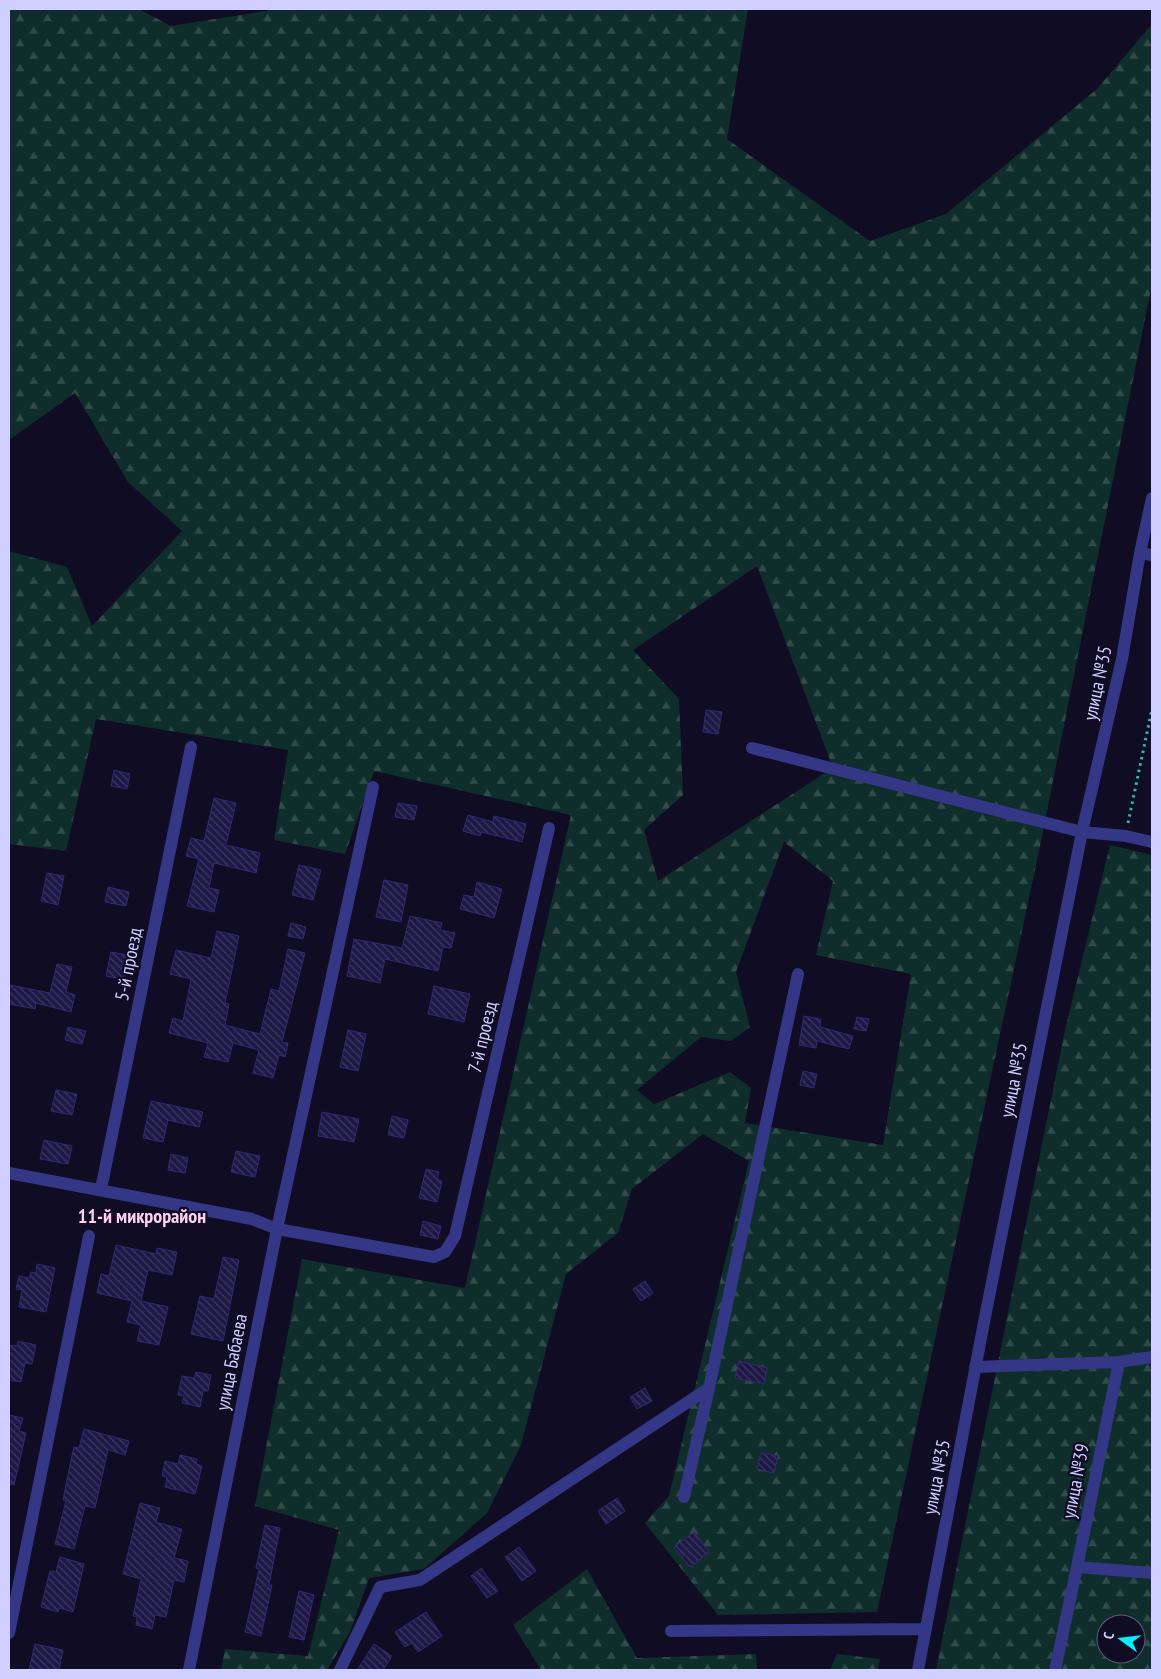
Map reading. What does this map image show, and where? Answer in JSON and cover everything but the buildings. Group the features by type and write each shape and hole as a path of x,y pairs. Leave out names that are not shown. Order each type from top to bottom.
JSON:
{"street":[{"name":"улица №35","path":"918,1670 975,1367 1082,832 1146,554 1152,498"},
{"name":"5-й проезд","path":"101,1189 191,746"},
{"path":"752,748 1082,832 1126,836 1152,842"},
{"name":"улица Бабаева","path":"189,1670 277,1229 373,787"},
{"name":"7-й проезд","path":"277,1229 434,1257 445,1252 456,1236 550,828"},
{"path":"684,1497 798,974"},
{"path":"9,1173 252,1218 277,1229"},
{"path":"9,1634 90,1236"},
{"path":"975,1367 1119,1362 1152,1357"},
{"name":"улица №39","path":"1055,1670 1119,1362"},
{"path":"340,1670 380,1586 420,1580 709,1388"},
{"path":"1077,1567 1152,1573"},
{"path":"671,1631 926,1629"}],"path":[{"path":"1126,836 1152,709"}],"green space":[{"path":"9,9 139,9 171,26 278,9 748,9 727,139 870,241 946,214 1097,89 1152,24 1152,284 1039,851 877,1612 718,1615 645,1523 669,1496 749,1161 703,1134 632,1189 618,1233 566,1274 521,1445 487,1513 424,1569 369,1578 350,1632 327,1670 221,1670 225,1649 308,1656 339,1530 255,1506 302,1259 465,1288 571,815 374,771 345,854 274,840 288,750 96,719 66,851 9,844 9,551 67,567 92,626 182,531 128,482 75,393 9,440","holes":["757,566 833,768 658,881 644,830 683,795 679,699 633,650","784,842 833,881 816,955 911,974 883,1145 745,1123 751,1088 730,1072 654,1104 637,1090 701,1037 731,1041 750,1027 736,972"]},
{"path":"1110,845 1152,855 1152,1670 936,1670 1065,1030"},
{"path":"587,1569 637,1658 756,1654 757,1670 541,1670 513,1625"},
{"path":"837,1654 880,1659 878,1670 830,1670"}],"district":[{"name":"11-й микрорайон","path":"142,1216"}]}
